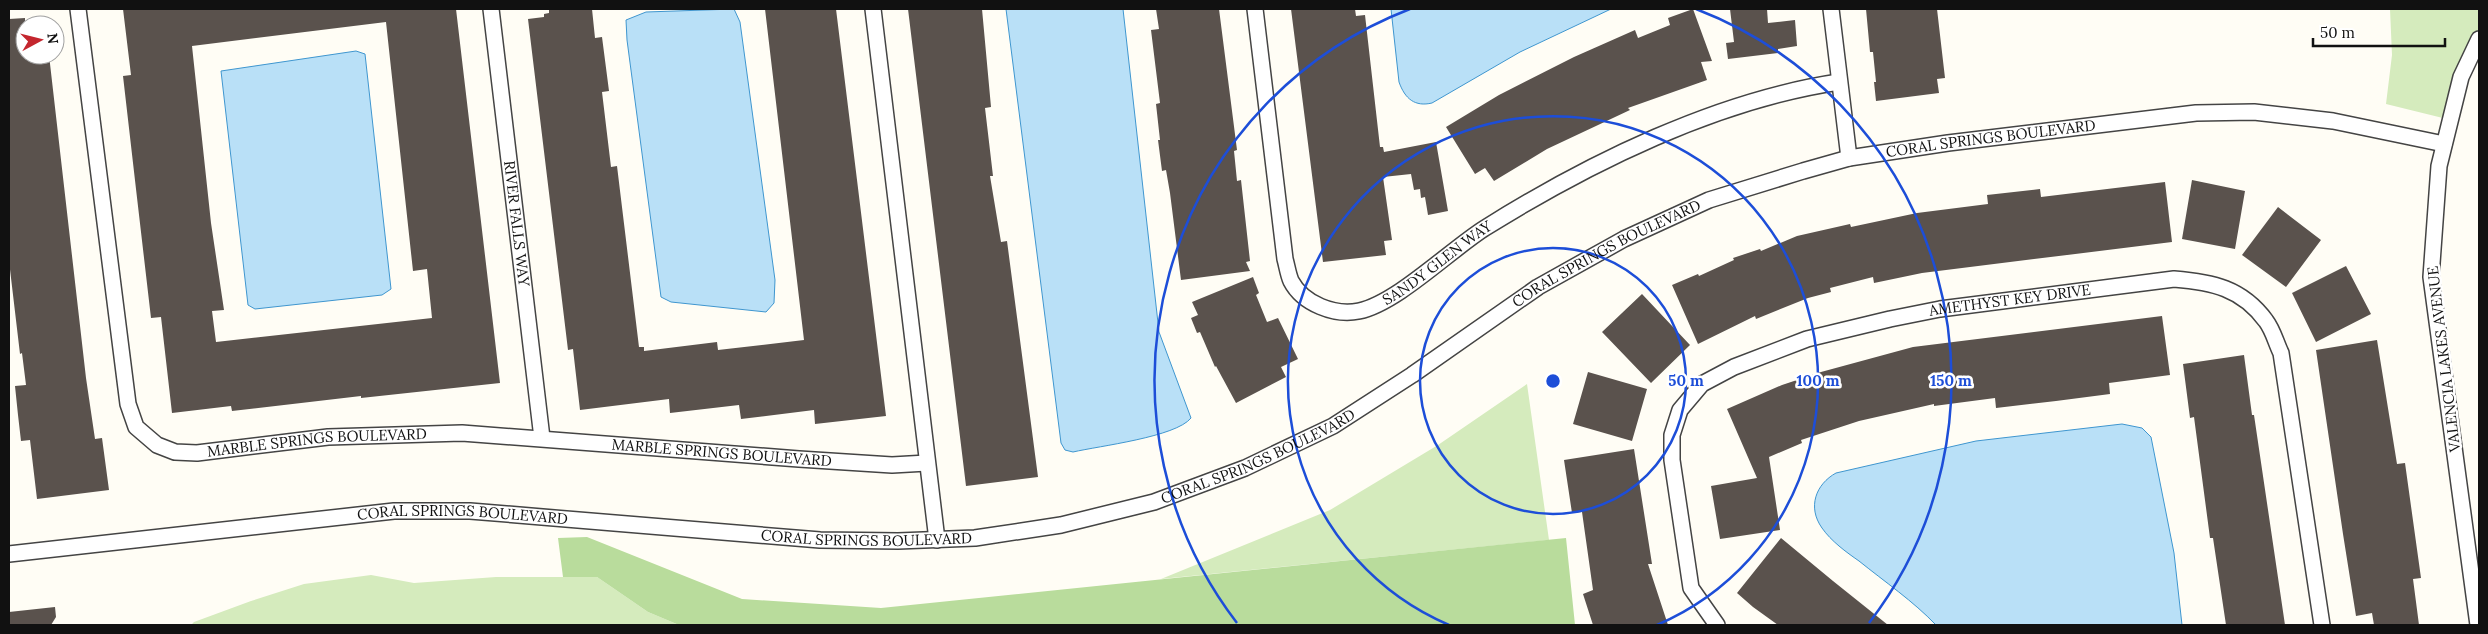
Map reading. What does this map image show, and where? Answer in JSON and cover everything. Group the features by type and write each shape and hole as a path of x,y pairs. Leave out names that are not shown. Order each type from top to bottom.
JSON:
{"street":[{"name":"MARBLE SPRINGS BOULEVARD","path":"78,9 128,404 136,427 157,445 175,452 197,453 344,436 462,433 892,465 928,463"},
{"name":"RIVER FALLS WAY","path":"491,9 542,438"},
{"path":"873,9 936,540"},
{"name":"SANDY GLEN WAY","path":"1256,9 1285,259 1292,282 1310,302 1336,312 1359,311 1383,302 1484,228 1586,170 1655,138 1761,98 1839,82"},
{"path":"1830,9 1849,158"},
{"name":"VALENCIA LAKES AVENUE","path":"2478,625 2431,277 2439,166 2461,77 2479,39"},
{"name":"CORAL SPRINGS BOULEVARD","path":"9,554 394,511 470,511 820,540 975,538 1062,525 1154,502 1245,468 1333,426 1412,375 1538,287 1624,239 1709,200 1849,158 1948,143 2196,113 2254,112 2333,121 2444,144"},
{"name":"AMETHYST KEY DRIVE","path":"1718,625 1691,588 1672,460 1672,436 1680,410 1702,384 1734,367 1807,338 1890,319 1940,309 2174,279 2208,282 2245,299 2267,322 2281,353 2322,625"}],"green space":[{"path":"2390,9 2479,9 2479,43 2455,121 2386,104 2392,55"},
{"path":"1527,384 1549,540 1161,579 1330,510 1438,445"},
{"path":"587,537 742,599 881,608 1566,538 1575,625 679,625 648,612 597,577 563,577 558,538"},
{"path":"371,575 414,583 496,577 597,577 648,612 679,625 191,625 194,622 251,601 304,584"}],"water":[{"path":"734,9 740,22 775,280 774,303 766,312 671,302 661,297 627,40 626,20 646,12"},
{"path":"1006,9 1123,9 1159,332 1191,418 1183,425 1154,436 1073,452 1065,450 1061,443"},
{"path":"1391,9 1611,9 1520,52 1432,103 1421,104 1411,100 1404,93 1399,82"},
{"path":"356,51 365,54 391,289 382,295 255,309 248,305 221,71"},
{"path":"2122,424 2142,428 2151,437 2174,553 2182,625 1936,625 1908,600 1834,542 1817,520 1815,512 1816,497 1823,483 1836,473 1976,441"}],"building":[{"path":"123,9 456,9 500,383 361,398 361,396 232,411 231,406 172,413 161,317 151,318 123,76 131,75","holes":["386,22 413,271 427,269 432,318 216,342 212,311 224,310 211,223 192,46"]},
{"path":"549,9 592,9 595,38 602,37 609,91 602,92 611,167 617,166 639,347 644,347 644,351 717,342 718,350 804,340 765,9 836,9 886,416 815,424 814,410 741,419 739,405 670,413 669,399 580,410 573,349 568,350 528,19 544,17 544,14 549,13"},
{"path":"908,9 982,9 991,107 985,108 993,176 990,176 1001,242 1007,241 1038,477 966,486"},
{"path":"1156,9 1219,9 1237,150 1234,151 1237,181 1241,180 1250,261 1246,262 1250,271 1181,280 1170,193 1166,170 1162,171 1158,140 1160,140 1156,104 1160,103 1151,30 1159,29"},
{"path":"1291,9 1355,9 1356,16 1365,15 1380,147 1383,147 1384,152 1436,142 1448,211 1428,215 1425,197 1421,198 1420,189 1414,190 1411,174 1383,177 1392,240 1384,241 1386,255 1323,262"},
{"path":"1693,9 1712,61 1701,62 1707,80 1628,108 1630,110 1547,149 1494,181 1485,168 1475,174 1446,127 1499,95 1574,57 1635,30 1638,38 1670,25 1668,18"},
{"path":"1730,9 1767,9 1768,23 1795,20 1797,46 1778,49 1778,53 1728,59 1726,43 1734,42"},
{"path":"1866,9 1937,9 1945,78 1937,79 1939,93 1876,101 1873,52 1870,52"},
{"path":"9,19 15,19 15,65 50,65 86,378 95,439 102,438 109,490 37,499 30,440 21,441 15,386 26,385 22,353 20,354 9,261"},
{"path":"2192,180 2245,191 2235,249 2182,239"},
{"path":"2165,182 2172,242 1922,273 1874,283 1873,277 1830,288 1831,292 1808,298 1756,319 1755,316 1698,344 1672,285 1698,274 1699,276 1734,260 1733,258 1760,249 1761,251 1797,236 1850,224 1851,227 1917,213 1988,204 1987,195 2040,189 2041,197"},
{"path":"2278,207 2321,240 2286,287 2242,255"},
{"path":"2346,266 2371,314 2316,342 2292,293"},
{"path":"1253,277 1259,293 1256,295 1267,322 1278,318 1298,359 1281,367 1286,377 1236,403 1215,367 1200,332 1197,333 1191,318 1198,315 1192,302"},
{"path":"1642,294 1690,345 1651,383 1602,332"},
{"path":"2162,316 2170,375 2109,383 2110,394 2056,401 1996,408 1995,398 1934,406 1934,404 1859,421 1801,440 1802,443 1769,457 1780,530 1720,539 1711,486 1757,478 1727,409 1782,385 1821,372 1913,347"},
{"path":"2377,340 2397,464 2405,463 2421,578 2413,579 2419,625 2374,625 2372,613 2356,616 2343,534 2316,350"},
{"path":"2244,355 2285,625 2226,625 2213,538 2210,538 2194,417 2190,418 2183,364"},
{"path":"1588,372 1647,389 1632,441 1573,424"},
{"path":"1634,449 1652,564 1648,564 1668,625 1593,625 1583,594 1593,590 1582,512 1572,513 1564,460"},
{"path":"1781,538 1888,625 1778,625 1753,607 1737,593"},
{"path":"55,607 56,617 51,625 9,625 9,612"}]}
